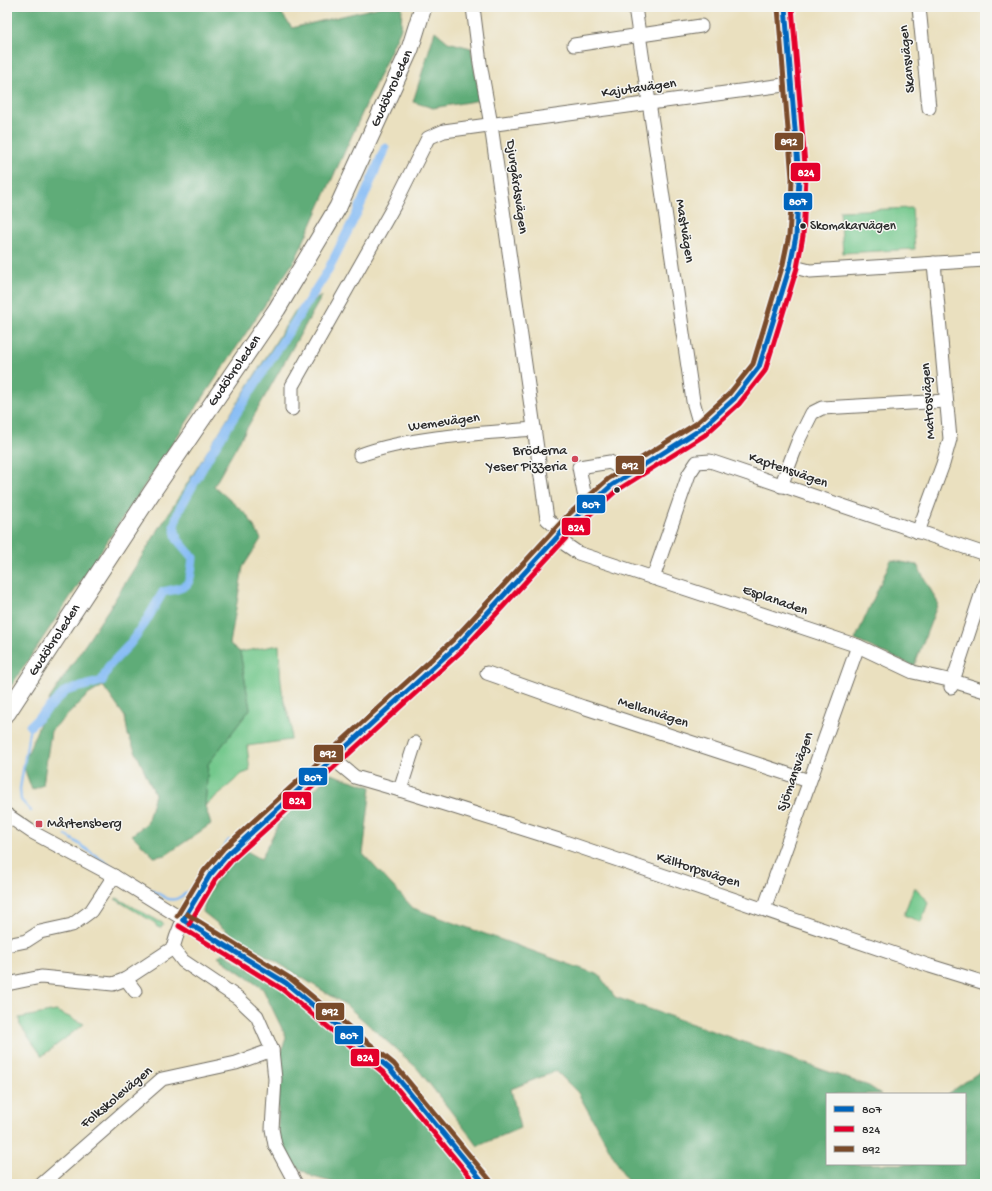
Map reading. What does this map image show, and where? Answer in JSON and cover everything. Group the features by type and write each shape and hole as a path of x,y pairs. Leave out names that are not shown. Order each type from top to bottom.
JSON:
{"main road":[{"name":"Gudöbroleden","path":"7,713 152,492 278,309 338,207 407,56 423,7"}],"street":[{"name":"Djurgårdsvägen","path":"473,7 480,63 492,126 547,519 559,535"},
{"name":"Mastvägen","path":"635,7 693,401 701,429"},
{"path":"7,984 41,977 113,984 126,979 173,948 178,930 183,920 210,875 228,854 459,644 559,535 612,485 701,429 734,399 759,366 790,266 796,236 799,178 787,84 785,7"},
{"name":"Skansvägen","path":"919,7 929,108"},
{"path":"574,45 701,26"},
{"name":"Kajutavägen","path":"492,126 787,84"},
{"name":"Djurgårdsvägen","path":"292,409 292,386 395,204 428,138 444,131 492,126"},
{"path":"790,266 810,271 985,260"},
{"name":"Matrosvägen","path":"918,532 943,464 950,439 934,263"},
{"path":"781,486 799,439 812,413 822,408 946,401"},
{"name":"Wemevägen","path":"360,455 380,448 416,442 534,429"},
{"name":"Kaptensvägen","path":"653,578 689,474 697,462 710,461 985,554"},
{"path":"584,493 579,467 610,462 621,469"},
{"name":"Esplanaden","path":"559,535 578,552 858,646 913,672 952,684 985,691"},
{"path":"952,684 985,583"},
{"name":"Sjömansvägen","path":"764,909 858,646"},
{"name":"Mellanvägen","path":"487,673 583,707 809,781"},
{"path":"400,790 415,743"},
{"name":"Källtorpsvägen","path":"332,758 355,777 400,790 764,909 923,964 985,983"},
{"path":"7,815 32,832 114,876 286,984 390,1069 485,1184"},
{"path":"7,824 32,832"},
{"path":"7,945 26,947 40,932 72,925 91,911 114,876"},
{"path":"173,948 184,961 238,998 257,1016 272,1050 275,1079 272,1129 275,1145 296,1184"},
{"path":"126,979 135,991"},
{"name":"Folkskolevägen","path":"42,1184 162,1079 236,1063 272,1050"}],"green space":[{"path":"7,7 277,7 292,28 380,7 402,7 401,28 296,258 7,692"},
{"path":"435,31 448,42 471,48 480,100 433,108 413,102"},
{"path":"912,208 915,249 843,253 840,211"},
{"path":"322,296 214,486 248,516 261,539 243,567 230,644 240,652 250,709 208,764 205,806 211,824 166,855 154,857 132,835 147,823 155,794 128,735 125,717 103,686 88,695 51,731 43,785 32,790 23,765 50,698 112,604 295,311"},
{"path":"891,560 917,565 938,603 914,666 855,640"},
{"path":"279,645 280,673 284,701 291,725 290,740 247,746 250,771 242,774 205,806 208,764 250,709 240,652"},
{"path":"331,774 371,787 363,854 413,908 599,975 615,997 869,1086 880,1093 826,1093 826,1165 966,1165 966,1093 949,1093 985,1068 985,1184 629,1184 578,1093 556,1071 511,1089 520,1128 478,1146 417,1068 346,1005 228,932 203,912 205,903 213,886 224,870 243,849 261,859 280,821"},
{"path":"914,887 924,896 928,903 921,922 904,915"},
{"path":"117,898 164,924 161,928 157,927 155,923 115,899"},
{"path":"223,953 280,987 335,1028 395,1087 476,1184 340,1184 313,1177 293,1164 280,1147 278,1127 278,1065 286,1037 263,989 218,957"},
{"path":"56,1011 84,1024 42,1056 20,1025 19,1018"}],"waterway":[{"path":"30,726 66,691 102,681 109,666 129,645 145,623 163,592 179,588 187,584 191,575 193,558 177,539 174,526 179,510 211,453 327,272 358,211 385,148"},
{"path":"30,726 20,789 21,800 31,811"},
{"path":"66,835 112,867"},
{"path":"130,878 168,899 177,899 186,893 199,880 229,840"}],"transit line":[{"name":"807","path":"183,920 210,875 228,854 459,644 572,521 612,485 701,429 734,399 759,367 790,266 796,236 799,178 785,7"},
{"name":"824","path":"189,924 216,879 233,859 464,649 577,526 616,491 705,435 739,404 765,371 797,268 803,236 806,177 792,7"},
{"name":"892","path":"177,916 204,871 223,849 454,639 567,516 608,479 697,423 729,394 753,364 783,264 789,235 791,208 792,178 778,8"},
{"name":"892","path":"187,914 290,978 394,1064 490,1180"},
{"name":"807","path":"183,920 286,983 390,1069 485,1184"},
{"name":"824","path":"179,926 282,989 385,1074 476,1184"}],"place":[{"name":"Skomakarvägen","path":"803,226"},
{"name":"Bröderna Yeser Pizzeria","path":"575,459"},
{"name":"Mårtensberg","path":"39,824"}]}
